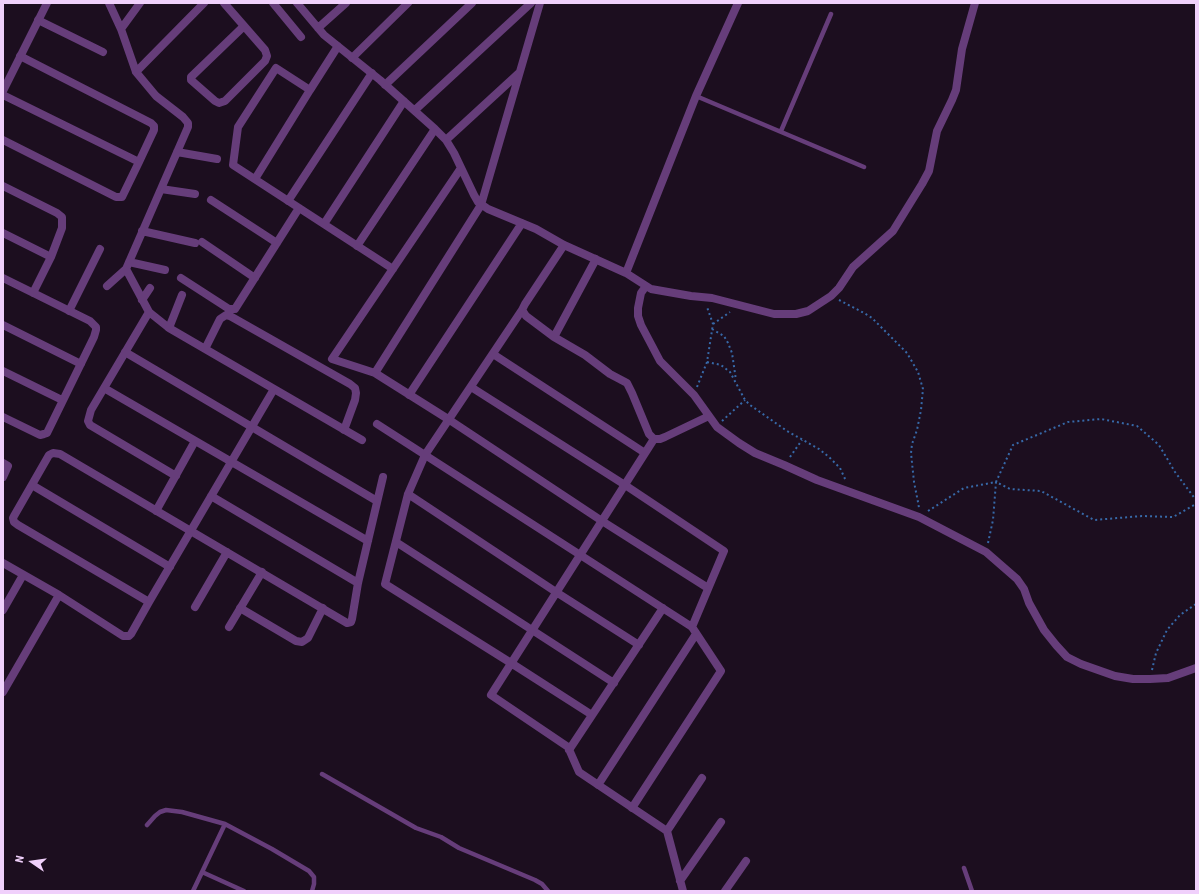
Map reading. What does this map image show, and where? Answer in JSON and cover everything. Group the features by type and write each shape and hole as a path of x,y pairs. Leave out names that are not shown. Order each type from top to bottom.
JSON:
{"street":[{"path":"3,91 47,3"},
{"path":"107,286 127,265 188,127 188,123 183,117 156,96 136,72 121,29 109,3"},
{"path":"121,29 140,3"},
{"path":"136,72 204,3"},
{"path":"224,3 265,50 268,56 265,61 225,101 219,103 191,80 191,77 244,26"},
{"path":"273,3 301,37"},
{"path":"297,3 318,28 415,110 446,140 474,196 481,205 522,222 564,245 626,273 651,289 663,292 712,298 774,314 796,314 808,311 831,296 853,267 893,231 929,171 936,131 956,90 962,49 974,3"},
{"path":"318,28 346,3"},
{"path":"352,58 408,3"},
{"path":"385,85 472,3"},
{"path":"415,110 531,3"},
{"path":"374,373 481,205 540,3"},
{"path":"626,273 696,96 738,3"},
{"path":"38,20 103,52"},
{"path":"255,179 338,46"},
{"path":"3,140 118,198 122,196 154,130 154,126 151,123 20,56"},
{"path":"310,90 276,68 238,127 233,165 393,269"},
{"path":"446,140 520,72"},
{"path":"288,201 372,73"},
{"path":"3,95 139,162"},
{"path":"324,224 404,101"},
{"path":"357,246 435,128"},
{"path":"177,152 217,159"},
{"path":"461,168 332,359 374,373 448,419 602,521 708,588"},
{"path":"3,186 57,213 62,218 62,228 51,257 33,294"},
{"path":"161,189 195,194"},
{"path":"211,200 277,243"},
{"path":"180,278 229,309 235,309 299,208"},
{"path":"409,395 522,222"},
{"path":"142,231 199,243 255,278"},
{"path":"3,233 51,257"},
{"path":"564,245 425,455 408,494 385,584 592,715"},
{"path":"69,311 100,249"},
{"path":"554,337 596,259"},
{"path":"127,265 165,270"},
{"path":"127,265 142,300 149,312 169,328 362,440"},
{"path":"3,278 90,321 96,327 94,337 46,433 40,435 3,417"},
{"path":"646,286 641,293 638,316 641,325 660,361 694,395 717,427 739,443 755,453 816,480 919,517 986,552 1017,579 1024,589 1029,603 1044,630 1067,657 1081,664 1115,676 1133,679 1168,678 1196,668"},
{"path":"142,300 150,288"},
{"path":"169,328 182,295"},
{"path":"522,310 526,316 554,337 585,355 610,374 627,384 649,434 654,439 665,437 709,416"},
{"path":"149,312 104,388 89,416 88,421 90,424 176,476"},
{"path":"205,349 220,319 226,315 350,384 355,388 356,393 355,400 344,430"},
{"path":"3,325 81,364"},
{"path":"126,352 377,502"},
{"path":"493,354 645,453"},
{"path":"3,371 62,400"},
{"path":"470,387 625,485 724,551 708,588 694,630 598,785"},
{"path":"104,388 368,542"},
{"path":"3,563 59,595 126,637 129,636 274,389"},
{"path":"377,424 580,554 694,630 721,671 632,808"},
{"path":"654,439 491,695 568,747 579,772 667,832 683,891"},
{"path":"156,511 195,441"},
{"path":"149,602 18,526 14,522 14,516 49,455 53,453 60,454 323,608 346,623 349,623 352,619 358,582 382,477"},
{"path":"3,463 8,466 3,477"},
{"path":"32,485 170,567"},
{"path":"408,494 639,645"},
{"path":"211,496 358,582"},
{"path":"396,542 614,683"},
{"path":"195,607 227,552"},
{"path":"229,627 262,572"},
{"path":"3,610 23,575"},
{"path":"3,692 59,595"},
{"path":"240,608 296,641 302,642 308,638 323,608"},
{"path":"569,750 663,608"},
{"path":"667,832 702,778"},
{"path":"680,881 721,822"},
{"path":"725,891 746,861"}],"lane":[{"path":"781,131 831,14"},
{"path":"696,96 864,167"},
{"path":"322,774 416,828 440,837 459,848 535,880 542,884 548,891"},
{"path":"147,825 160,812 166,810 182,812 225,824 309,871 314,877 312,891"},
{"path":"193,891 225,824"},
{"path":"964,868 972,891"},
{"path":"202,872 244,891"}],"path":[{"path":"831,296 872,318 907,353 918,372 923,389 921,410 917,430 912,444 911,459 919,517 964,488 996,482 1010,488 1041,491 1094,520 1142,516 1173,517 1196,504"},
{"path":"694,395 700,376 707,362 713,324 704,298"},
{"path":"713,324 738,304"},
{"path":"712,329 724,336 728,343 732,353 736,381"},
{"path":"707,362 721,364 730,372 745,400 750,405 787,431 819,449 829,457 840,468 854,494"},
{"path":"717,427 745,400"},
{"path":"986,552 993,520 996,482 1013,445 1068,422 1101,419 1137,426 1159,445 1175,472 1196,500"},
{"path":"784,465 802,439"},
{"path":"1150,679 1156,653 1167,630 1180,614 1196,604"}]}
